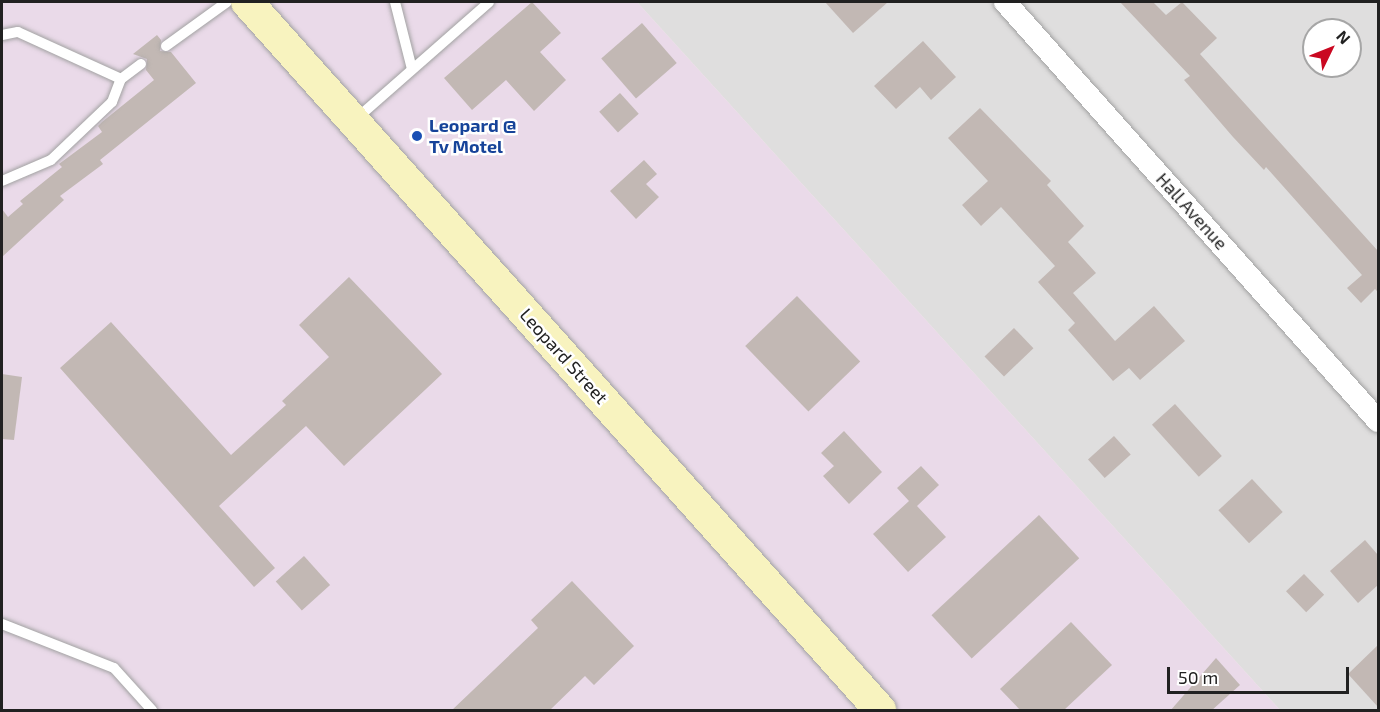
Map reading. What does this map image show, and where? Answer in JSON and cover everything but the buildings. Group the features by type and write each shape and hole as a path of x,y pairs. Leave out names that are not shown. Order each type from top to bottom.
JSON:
{"main road":[{"name":"Leopard Street","path":"247,2 880,711"}],"street":[{"name":"Hall Avenue","path":"1005,2 1378,421"}],"lane":[{"path":"166,46 227,2"},
{"path":"395,2 412,69"},
{"path":"354,121 489,2"},
{"path":"2,35 18,32 121,79"},
{"path":"2,181 51,160 112,102 121,79 141,64"},
{"path":"2,624 114,668 152,711"}],"shaded area":[{"path":"2,2 637,2 1280,710 2,710"},
{"path":"637,2 1378,2 1378,710 1280,710"}],"place":[{"name":"Leopard @ Tv Motel","path":"417,136"}]}
